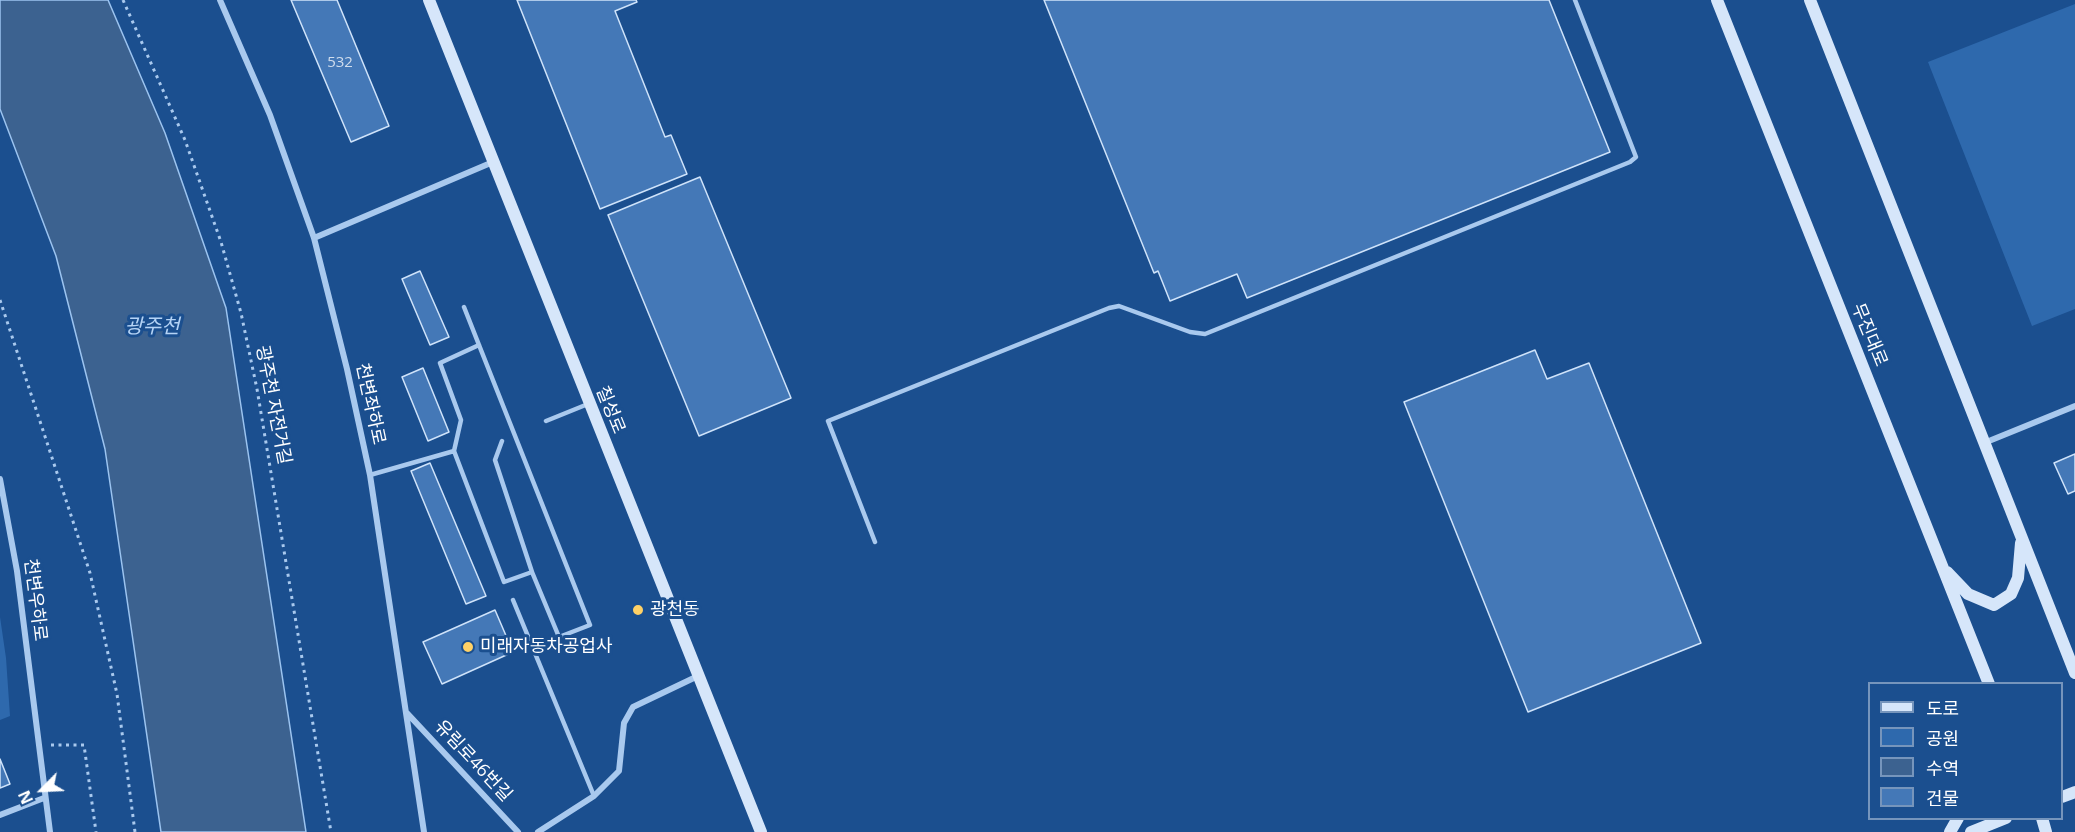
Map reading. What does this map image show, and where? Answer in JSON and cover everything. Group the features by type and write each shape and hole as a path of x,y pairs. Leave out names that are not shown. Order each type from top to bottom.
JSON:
{"main road":[{"name":"칠성로","path":"429,0 588,404 761,832"},
{"name":"무진대로","path":"1717,0 1988,682"},
{"path":"1810,0 2075,673"},
{"path":"1942,567 1968,594 1994,605 2011,594 2018,578 2022,538"},
{"path":"1971,832 2003,820"}],"street":[{"name":"천변좌하로","path":"220,0 270,115 314,238 348,369 370,475 424,832"},
{"path":"314,238 494,162"},
{"path":"1984,442 2075,406"},
{"name":"천변우하로","path":"0,479 17,571 37,744 50,832"},
{"path":"538,832 594,796 619,771 624,723 633,707 698,676"},
{"name":"유림로46번길","path":"405,710 518,832"},
{"path":"0,815 44,798"}],"lane":[{"path":"875,542 828,421 1108,308 1119,306 1190,332 1205,334 1630,162 1636,157 1575,0"},
{"path":"464,307 590,625 558,637 532,572 495,460 502,441"},
{"path":"479,345 440,363 461,420 454,451 504,582 532,572"},
{"path":"546,421 588,404"},
{"path":"370,475 454,451"},
{"path":"513,600 594,796"}],"path":[{"name":"광주천 자전거길","path":"123,0 185,140 221,242 241,313 257,389 332,832"},
{"path":"0,300 90,573 117,694 135,832"},
{"path":"37,744 84,745 96,832"}],"green space":[{"path":"2075,4 2075,309 2032,326 1928,62"},
{"path":"0,617 6,658 10,716 0,720"}],"water":[{"name":"광주천","path":"0,0 108,0 165,133 226,308 306,832 161,832 105,449 56,256 0,109"}],"building":[{"path":"291,0 337,0 389,126 351,142"},
{"path":"517,0 636,0 637,2 615,11 665,137 671,135 687,174 600,209"},
{"path":"1044,0 1549,0 1610,152 1247,298 1237,274 1170,301 1158,271 1154,273"},
{"path":"700,177 791,398 699,436 608,215"},
{"path":"420,271 449,337 430,345 402,279"},
{"path":"1535,350 1547,379 1589,363 1701,643 1528,712 1404,402"},
{"path":"423,368 449,432 428,441 402,377"},
{"path":"2075,454 2075,491 2068,494 2054,463"},
{"path":"430,463 486,596 466,604 411,471"},
{"name":"미래자동차공업사","path":"495,610 513,652 442,684 423,642"},
{"path":"0,759 10,784 0,788"}],"place":[{"name":"광천동","path":"638,610"},
{"name":"미래자동차공업사","path":"468,647"}]}
